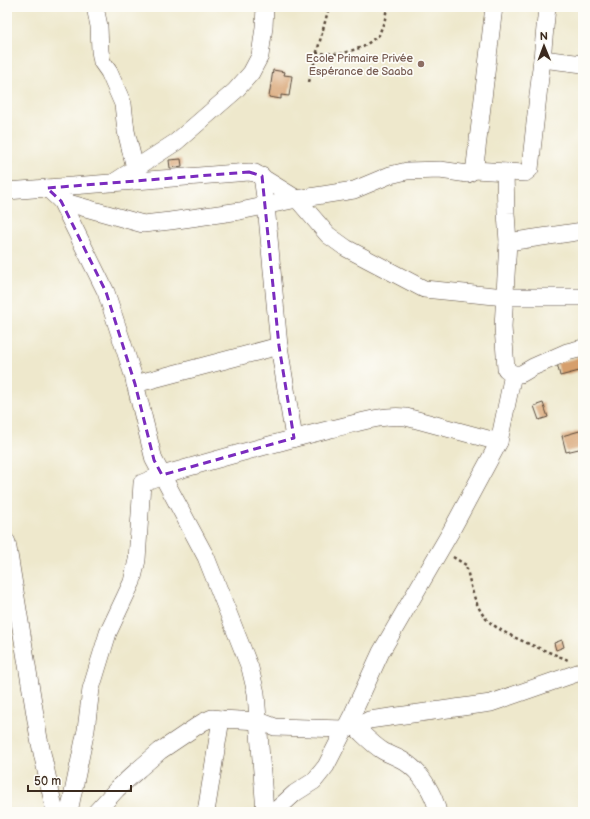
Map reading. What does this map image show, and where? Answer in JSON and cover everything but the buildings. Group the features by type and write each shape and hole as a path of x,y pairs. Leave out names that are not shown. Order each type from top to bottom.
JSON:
{"street":[{"path":"96,7 102,62 109,72 123,104 126,131 135,168"},
{"path":"115,183 135,168 176,142 235,91 251,72 260,56 264,27 264,7"},
{"path":"474,170 494,7"},
{"path":"62,201 143,224 224,213 354,190 390,175 407,171 440,170 468,174 474,170 525,173 530,169 547,7"},
{"path":"542,59 583,64"},
{"path":"7,191 249,172 262,176 297,199 328,235 346,248 424,289 504,297 583,297"},
{"path":"505,172 508,242 503,328 506,369 513,374 521,374 567,352 583,348"},
{"path":"262,176 279,346 294,438"},
{"path":"47,188 62,201 106,292 134,375 154,460 206,557 250,668 256,693 265,812"},
{"path":"508,242 583,231"},
{"path":"135,384 279,346"},
{"path":"274,812 294,793 314,781 326,766 349,728 353,713 381,652 441,550 499,442 513,374"},
{"path":"69,812 86,730 92,689 108,633 132,582 137,560 142,483 162,474 294,438 360,422 399,416 499,442"},
{"path":"7,542 40,738 55,812"},
{"path":"96,812 117,789 160,752 198,724 212,718 258,721 275,727 349,728 369,720 491,703 583,671"},
{"path":"206,812 221,719"},
{"path":"349,728 382,751 414,768 423,779 434,798 438,812"}],"path":[{"path":"308,82 329,7"},
{"path":"316,53 340,54 363,47 379,35 385,19 387,7"},
{"path":"441,550 466,565 472,593 483,615 495,626 522,640 570,660"}],"highlighted area":[{"path":"249,172 262,176 279,346 294,438 162,475 154,460 135,384 106,292 61,201 47,188"}],"place":[{"name":"Ecole Primaire Privée Espérance de Saaba","path":"421,64"}]}
